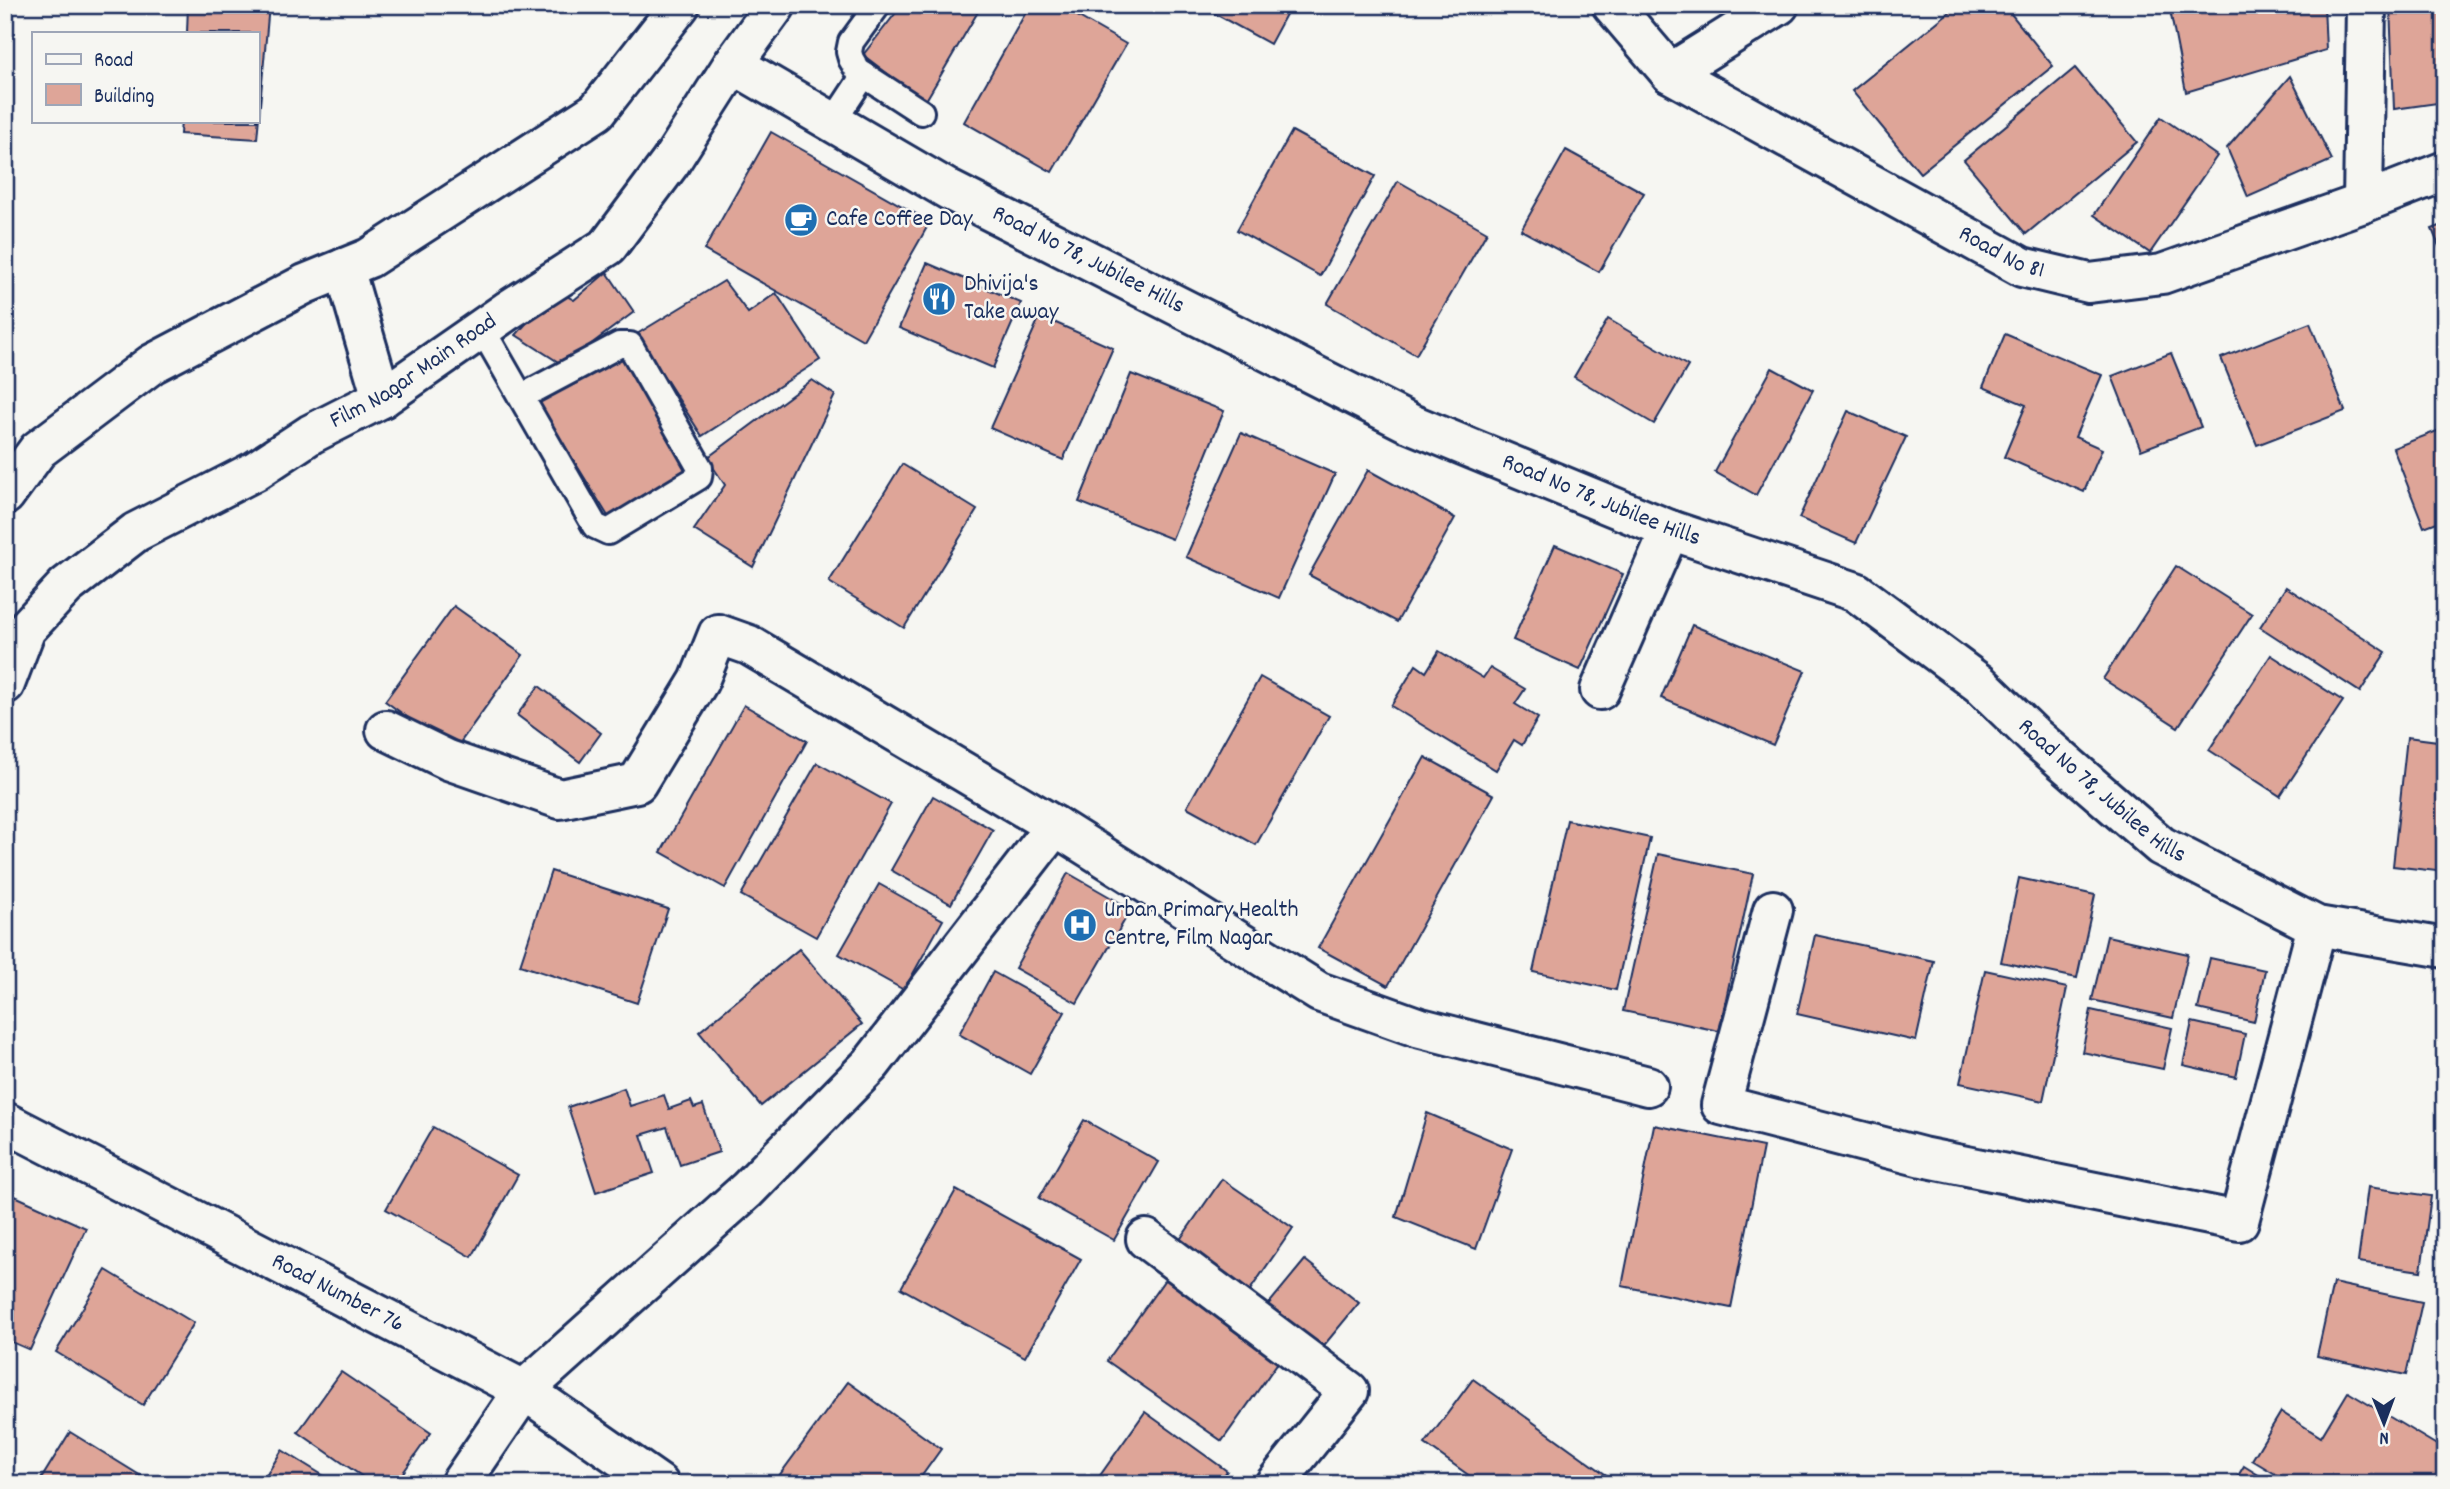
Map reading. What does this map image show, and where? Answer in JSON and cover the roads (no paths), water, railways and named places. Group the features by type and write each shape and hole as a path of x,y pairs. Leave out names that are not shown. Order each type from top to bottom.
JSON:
{"street":[{"path":"5,495 38,450 152,364 305,284 369,258 597,111 681,5"},
{"name":"Film Nagar Main Road","path":"5,684 26,629 66,586 136,532 255,471 312,434 382,398 608,246 670,163 733,64 776,5"},
{"name":"Road No 81","path":"1612,5 1670,73 2022,267 2089,283 2162,274 2445,171"},
{"path":"1670,73 1779,5"},
{"path":"2363,203 2365,5"},
{"name":"Road No 78, Jubilee Hills","path":"733,64 949,190 1409,423 1670,530 1856,592 1980,684 2035,737 2161,846 2317,926 2445,948"},
{"path":"344,268 382,398"},
{"path":"1600,690 1670,530"},
{"path":"386,730 448,760 560,799 637,783 699,681 718,634 749,645 1055,827 1319,992 1417,1027 1648,1086"},
{"path":"460,1484 524,1390 747,1191 871,1064 1055,827"},
{"path":"1773,910 1721,1105 1922,1157 2239,1221 2317,926"},
{"name":"Road Number 76","path":"5,1122 524,1390 659,1484"},
{"path":"1146,1240 1349,1391 1275,1484"}],"lane":[{"path":"878,5 849,52 858,71 921,112"},
{"path":"834,122 864,75"},
{"path":"482,329 521,397 595,526 600,530 614,529 699,477 700,468 630,345 619,345 521,397"}],"place":[{"name":"Cafe Coffee Day","path":"801,220"},
{"name":"Dhivija's Take away","path":"939,299"},
{"name":"Urban Primary Health Centre, Film Nagar","path":"1080,925"}]}
